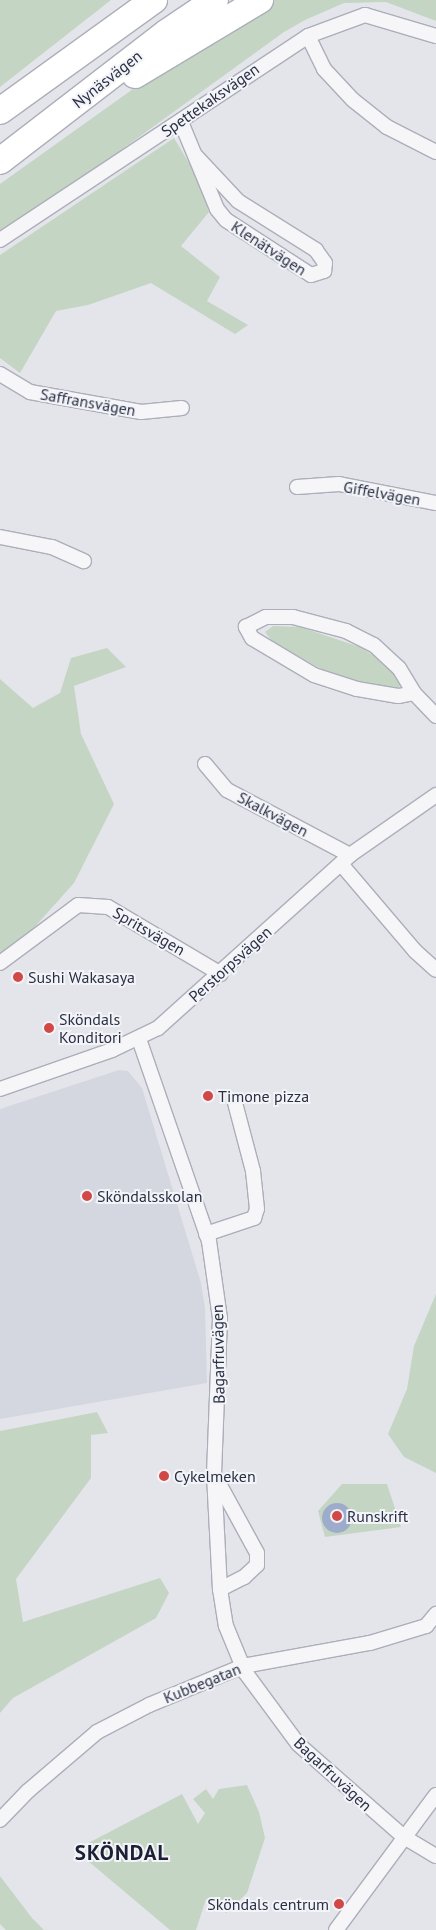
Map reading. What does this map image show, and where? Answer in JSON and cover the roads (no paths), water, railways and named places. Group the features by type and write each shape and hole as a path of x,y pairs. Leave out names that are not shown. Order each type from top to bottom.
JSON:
{"highway":[{"path":"29,90 58,55 124,0"},
{"path":"0,111 154,0"},
{"name":"Nynäsvägen","path":"0,161 166,33 215,0"},
{"path":"36,135 260,0"}],"street":[{"name":"Spettekaksvägen","path":"0,240 181,122 263,63 308,36 365,15 436,36"},
{"path":"308,36 324,69 353,100 387,127 436,152"},
{"name":"Klenätvägen","path":"181,122 217,209 226,220 311,275 324,271 326,263 316,250 238,201 196,155"},
{"name":"Saffransvägen","path":"0,374 30,392 141,412 182,408"},
{"name":"Giffelvägen","path":"297,487 339,484 436,503"},
{"path":"0,537 52,547 84,561"},
{"path":"414,693 398,696 357,689 314,675 252,638 246,628 266,617 293,617 346,631 374,645 399,668 414,693 436,716"},
{"name":"Skalkvägen","path":"204,764 227,790 345,860"},
{"name":"Perstorpsvägen","path":"0,1090 139,1039 158,1028 222,974 345,860 436,795"},
{"path":"345,860 415,951 436,970"},
{"name":"Spritsvägen","path":"0,963 78,905 108,907 222,974"},
{"name":"Bagarfruvägen","path":"139,1039 206,1234 220,1318 214,1474 220,1589 226,1626 243,1666 298,1744 404,1837 436,1856"},
{"path":"206,1234 254,1218 257,1208 253,1171 235,1103"},
{"path":"214,1474 257,1553 257,1565 244,1576 220,1589"},
{"name":"Kubbegatan","path":"0,1820 28,1790 98,1732 149,1705 243,1666 370,1643 426,1626 436,1614"},
{"path":"336,1930 436,1795"}],"water":[{"path":"337,1503 348,1507 352,1518 348,1529 337,1533 326,1529 322,1518 326,1507"}],"place":[{"name":"Sushi Wakasaya","path":"18,977"},
{"name":"Sköndals Konditori","path":"49,1028"},
{"name":"Timone pizza","path":"208,1096"},
{"name":"Sköndalsskolan","path":"87,1196"},
{"name":"Cykelmeken","path":"164,1476"},
{"name":"Runskrift","path":"337,1516"},
{"name":"Sköndals centrum","path":"339,1904"}],"district":[{"name":"SKÖNDAL","path":"122,1853"}]}
